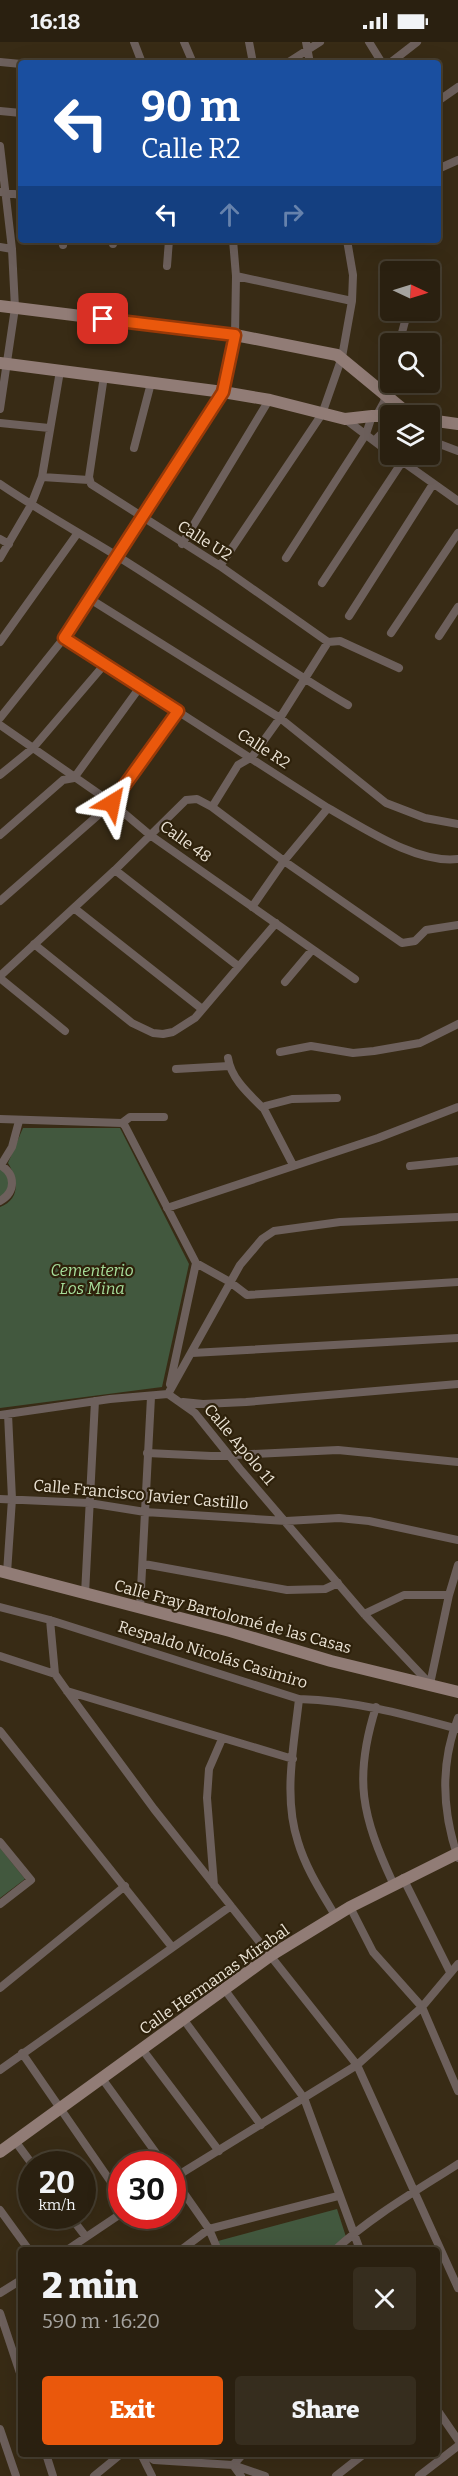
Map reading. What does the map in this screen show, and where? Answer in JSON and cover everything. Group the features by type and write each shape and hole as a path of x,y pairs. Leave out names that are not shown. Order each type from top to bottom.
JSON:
{"street":[{"path":"134,42 141,60"},
{"path":"184,42 192,60"},
{"path":"249,42 252,60"},
{"path":"291,60 307,46 320,42"},
{"path":"369,42 380,60"},
{"path":"394,60 417,42"},
{"path":"0,62 18,64"},
{"path":"441,99 458,87"},
{"path":"0,111 18,113"},
{"path":"0,146 3,192 12,249 15,308 4,363 0,409"},
{"path":"441,168 458,160"},
{"path":"3,192 18,194"},
{"path":"167,266 169,243"},
{"path":"0,718 64,638 140,517 223,392 235,335 236,276 233,243"},
{"path":"220,566 322,414 342,357 352,301 353,275 348,243"},
{"path":"0,247 12,249"},
{"path":"236,276 352,301"},
{"path":"0,306 235,335 342,357 397,405"},
{"path":"4,363 223,392 269,400 345,419 380,416"},
{"path":"0,558 31,505 42,477 60,371"},
{"path":"42,477 89,480 104,376"},
{"path":"134,448 151,383"},
{"path":"286,558 366,434 372,416 382,408 384,395"},
{"path":"182,543 269,400"},
{"path":"345,419 380,444"},
{"path":"440,422 458,424"},
{"path":"0,423 49,428"},
{"path":"375,440 380,435"},
{"path":"440,444 458,451"},
{"path":"322,584 400,465"},
{"path":"406,465 458,501"},
{"name":"Calle U2","path":"89,480 91,484 140,517 220,566 328,642 340,641 399,668"},
{"path":"0,484 77,534 117,556 303,679 348,705"},
{"path":"349,616 433,484"},
{"path":"391,633 458,533"},
{"path":"0,642 77,534"},
{"path":"0,540 9,544"},
{"path":"90,599 280,718 386,803 425,818 458,824"},
{"path":"439,636 458,607"},
{"name":"Calle R2","path":"64,638 328,808 401,848 431,857 458,859"},
{"path":"212,807 238,765 252,757 280,718 328,642"},
{"path":"0,775 33,748 104,665"},
{"path":"0,835 63,780 74,778 140,687"},
{"path":"0,901 112,803 178,711"},
{"name":"Calle 48","path":"0,725 112,803 150,835 355,979"},
{"path":"65,1031 0,977 186,800 197,799 212,807 284,861 402,943 415,941 426,930 458,925"},
{"path":"252,907 284,861 328,808"},
{"path":"115,870 238,966"},
{"path":"74,908 202,1009"},
{"path":"34,944 132,1023 153,1033 173,1032 184,1027 202,1009 276,923"},
{"path":"285,982 312,950"},
{"path":"280,1052 311,1046 352,1053 374,1051 420,1043 458,1024"},
{"path":"176,1069 228,1062 243,1088 264,1109 292,1166"},
{"path":"264,1109 273,1102 292,1099 337,1098"},
{"path":"167,1208 378,1138 458,1107"},
{"path":"0,1119 122,1123 130,1117 164,1117"},
{"path":"0,1201 7,1196 13,1185 10,1173 0,1165 12,1148 18,1121"},
{"path":"122,1123 196,1263 230,1282 247,1295 458,1282"},
{"path":"410,1166 458,1161"},
{"path":"4,1572 12,1499 4,1414 95,1401 168,1394 240,1265 262,1239 274,1231 340,1222 458,1217"},
{"path":"168,1394 196,1263"},
{"path":"192,1353 458,1338"},
{"path":"182,1402 203,1404 246,1402 458,1384"},
{"name":"Calle Apolo 11","path":"168,1394 195,1413 364,1614 430,1684"},
{"path":"140,1608 151,1397"},
{"path":"85,1594 95,1401"},
{"path":"147,1453 211,1456 338,1449 458,1462"},
{"name":"Calle Francisco Javier Castillo","path":"0,1499 89,1503 145,1512 286,1521 339,1518 369,1521 458,1540"},
{"path":"144,1564 287,1590 325,1589 338,1583"},
{"path":"430,1684 449,1595 458,1565"},
{"name":"Calle Fray Bartolomé de las Casas","path":"4,1572 458,1692"},
{"path":"364,1614 404,1595 449,1595"},
{"name":"Respaldo Nicolás Casimiro","path":"0,1607 50,1620 299,1699 339,1701 376,1707 456,1729"},
{"path":"50,1620 55,1674 214,1885 357,2065 439,2247"},
{"path":"0,1656 55,1674"},
{"path":"67,1691 293,1759"},
{"path":"299,1699 291,1811 297,1841 305,1862 336,1917"},
{"path":"376,1707 366,1737 362,1798 378,1851 398,1881 450,1972"},
{"path":"457,1855 448,1816 444,1769 458,1718"},
{"path":"0,1731 172,1947"},
{"path":"214,1885 207,1825 207,1798 209,1769 222,1739"},
{"path":"0,1842 31,1880 0,1904"},
{"name":"Calle Hermanas Mirabal","path":"0,2152 270,1956 336,1917 350,1906 398,1881 457,1855"},
{"path":"0,1988 125,1886"},
{"path":"0,2070 231,1906"},
{"path":"350,1906 373,1952 422,2007 458,2091"},
{"path":"186,2170 357,2065 422,2007 458,1964"},
{"path":"225,1990 304,2098 358,2247"},
{"path":"184,2020 261,2125"},
{"path":"142,2049 219,2151"},
{"path":"22,2053 108,2178"},
{"path":"101,2078 154,2151"},
{"path":"15,2141 22,2151"},
{"path":"338,2247 352,2234 414,2191 458,2164"},
{"path":"186,2196 209,2229 217,2247"},
{"path":"185,2247 209,2229 338,2196"},
{"path":"0,2210 27,2247"},
{"path":"71,2247 108,2222"},
{"path":"80,2229 86,2237"},
{"path":"440,2248 458,2288"},
{"path":"0,2293 18,2282"},
{"path":"0,2313 18,2360"},
{"path":"440,2414 458,2440"},
{"path":"0,2428 16,2476"},
{"path":"419,2476 458,2446"},
{"path":"47,2457 53,2476"},
{"path":"94,2476 117,2457"},
{"path":"142,2457 152,2476"},
{"path":"150,2457 154,2460 233,2465 265,2476"},
{"path":"233,2465 240,2457"},
{"path":"336,2476 360,2457"},
{"path":"233,2465 241,2476"}],"green space":[{"name":"Cementerio Los Mina","path":"23,1128 120,1128 189,1264 162,1387 0,1408 0,1207 12,1199 16,1188 8,1163"},
{"path":"0,1168 7,1173 10,1189 0,1198"},
{"path":"0,1848 25,1879 0,1898"},
{"path":"337,2209 348,2243 343,2247 221,2247 218,2241"}],"route":[{"path":"103,319 235,335 223,392 140,517 64,638 178,711 112,803"}]}
